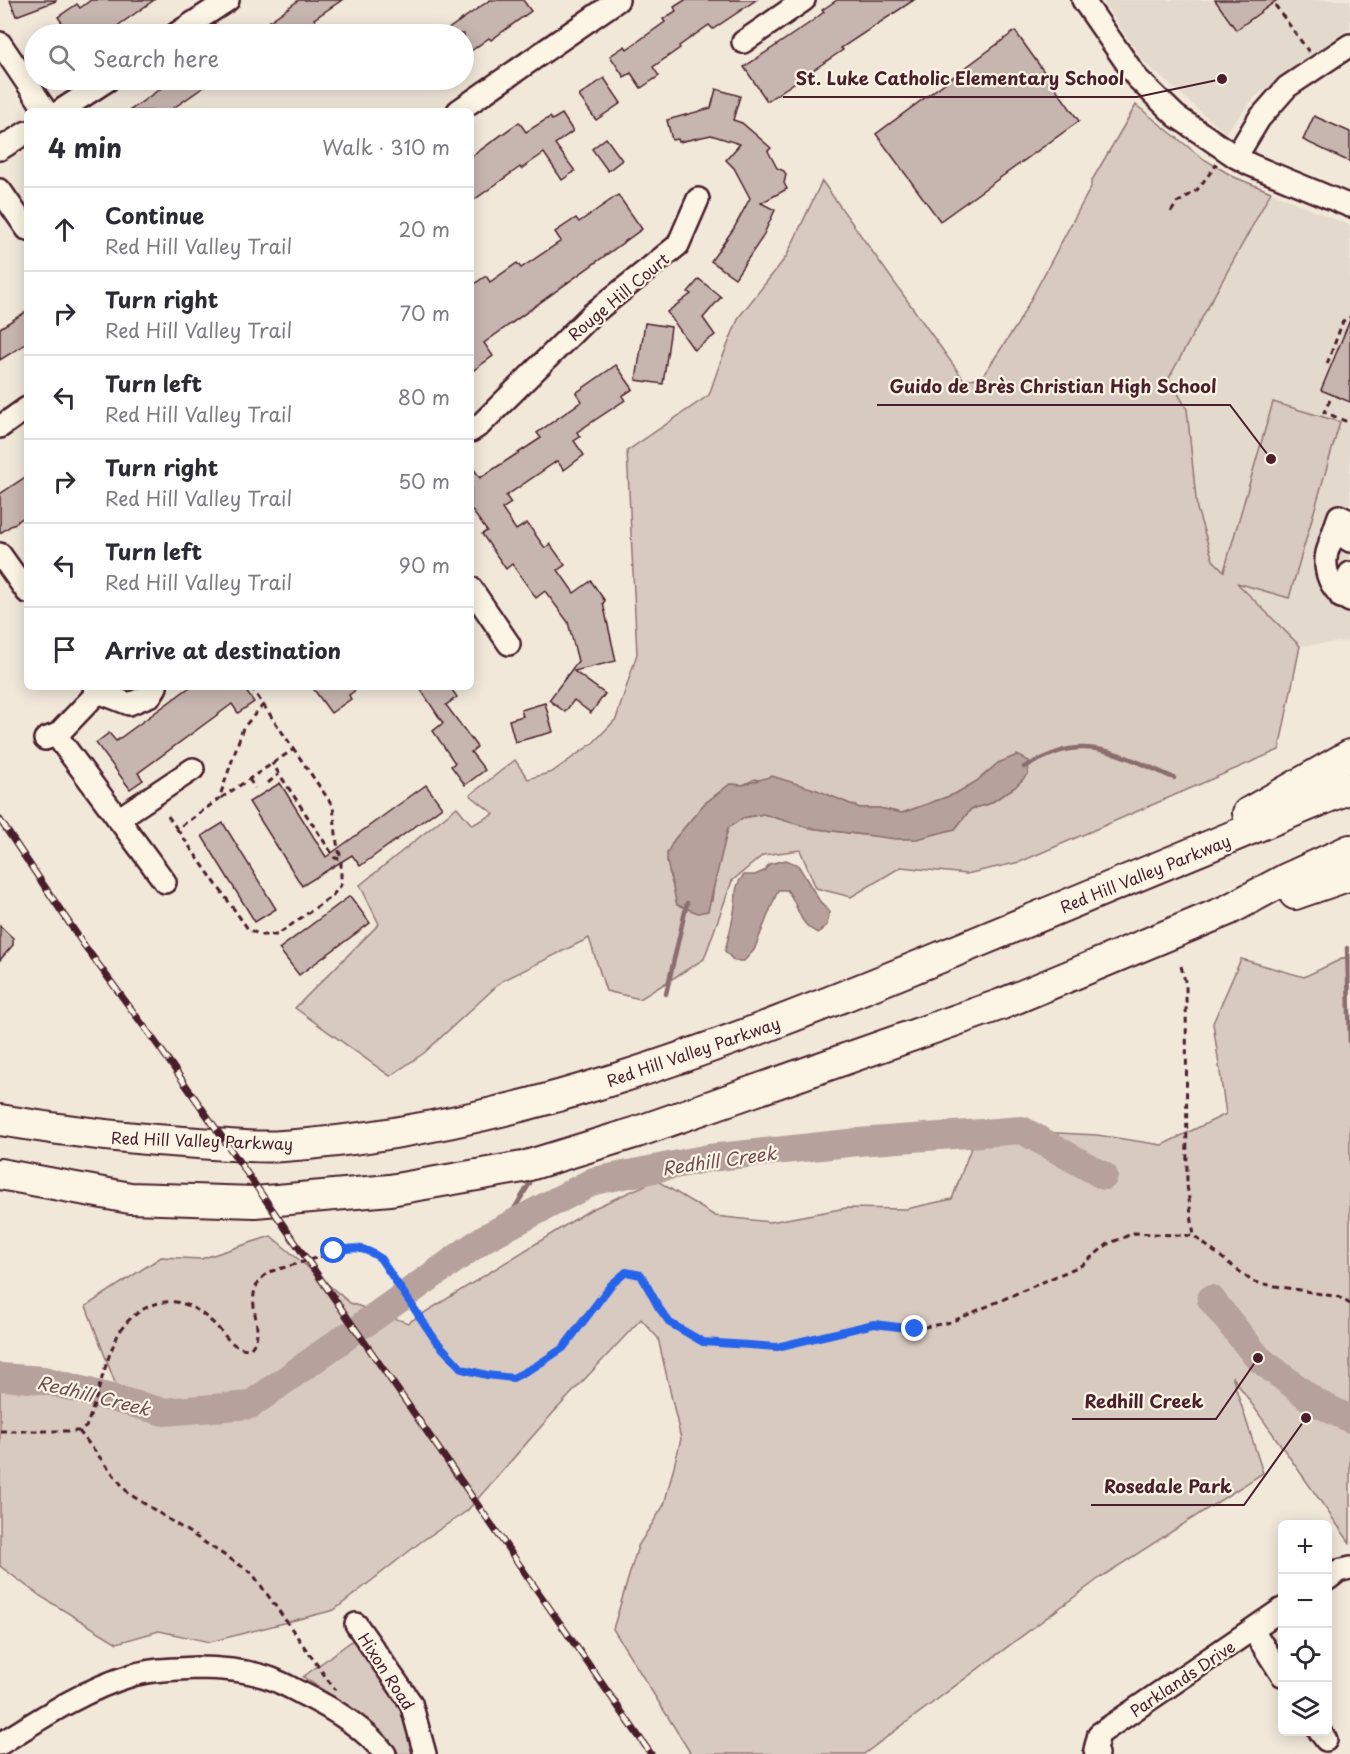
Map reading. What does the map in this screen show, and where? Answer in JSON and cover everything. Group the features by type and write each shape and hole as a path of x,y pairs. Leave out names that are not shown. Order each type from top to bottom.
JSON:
{"highway":[{"path":"1136,877 1350,755"},
{"name":"Red Hill Valley Parkway","path":"0,1120 103,1136 278,1147 358,1140 536,1102 614,1079 826,1004 1350,788"},
{"path":"0,1174 130,1198 255,1202 390,1190 523,1167 637,1132 1002,1004 1228,910 1286,879 1350,850"},
{"path":"1228,910 1295,894 1350,875"}],"street":[{"path":"191,24 228,0"},
{"path":"462,108 618,0"},
{"path":"743,42 804,0"},
{"path":"1083,0 1137,78 1176,116 1232,154 1350,206"},
{"path":"0,43 24,78"},
{"path":"1232,154 1287,87 1350,45"},
{"path":"32,90 44,108"},
{"path":"65,108 93,90"},
{"path":"0,149 24,134"},
{"path":"0,190 24,225"},
{"name":"Rouge Hill Court","path":"474,429 529,378 591,315 678,245 698,199"},
{"path":"0,427 24,410"},
{"path":"1345,599 1330,582 1325,558 1340,542 1339,516 1350,521"},
{"path":"0,554 24,588"},
{"path":"1345,599 1350,573"},
{"path":"474,592 509,644"},
{"path":"98,690 50,737 118,819 165,882"},
{"path":"101,690 129,704 152,695 154,690"},
{"path":"118,819 193,769"},
{"path":"1332,1576 1338,1571 1350,1568"},
{"name":"Parklands Drive","path":"1097,1754 1095,1750 1099,1734 1278,1613"},
{"name":"Hixon Road","path":"356,1624 411,1703 425,1754"},
{"path":"1252,1630 1278,1669"},
{"path":"8,1754 0,1744 95,1689 134,1675 168,1669 234,1670 272,1679 315,1699 361,1731 385,1754"}],"path":[{"path":"1275,5 1318,66"},
{"path":"1171,212 1177,203 1197,190 1232,154"},
{"path":"1327,364 1342,321 1350,317"},
{"path":"1330,400 1324,412 1350,423"},
{"path":"168,816 248,929 260,935 277,935 332,896 341,885 341,859 333,806 253,690"},
{"path":"219,799 243,728 263,705"},
{"path":"177,829 294,749"},
{"path":"272,764 335,858 341,859"},
{"path":"268,783 279,774"},
{"path":"248,779 255,788"},
{"path":"1181,966 1186,985 1187,1185 1194,1236"},
{"path":"0,1431 79,1431 86,1427 118,1334 139,1311 155,1304 183,1303 201,1312 233,1345 240,1349 250,1349 256,1343 254,1288 259,1279 269,1272 350,1248 367,1249 380,1258 436,1341 462,1369 513,1378 563,1348 611,1285 626,1272 641,1275 670,1323 703,1342 777,1347 874,1324 915,1329 951,1322 1082,1265 1108,1244 1134,1233 1194,1236 1253,1282 1339,1297 1350,1304"},
{"path":"79,1431 128,1492 252,1573 346,1703 338,1715"}],"shaded area":[{"path":"1102,0 1350,0 1350,29 1255,97 1225,133 1144,62"},
{"path":"1136,105 1202,158 1234,177 1271,192 1169,378 1187,409 1197,509 1213,560 1224,571 1273,402 1340,422 1289,598 1237,583 1300,646 1279,750 1020,862 966,874 901,867 851,897 816,888 800,850 763,855 732,881 704,959 640,999 606,991 589,938 502,981 424,1053 390,1076 295,1008 379,924 360,885 457,807 472,825 494,814 470,795 515,760 528,779 552,772 593,743 616,719 637,654 627,451 709,395 739,317 786,257 822,181 964,380 982,377 1017,325 1091,187 1091,182","holes":["998,763 1028,774 1015,787 989,804 971,809 955,829 863,835 810,828 763,814 743,818 728,828 715,876 712,901 677,905 674,890 674,840 704,804 730,784 743,785 755,779 842,801 860,808 879,808 902,813 955,794 977,781"]},
{"path":"1271,192 1350,226 1350,641 1300,646 1213,560 1197,509 1187,409 1169,378"},
{"path":"1017,755 1029,761 1028,774 1015,787 989,804 971,809 955,829 917,839 896,839 810,828 763,814 743,818 728,828 708,911 698,913 677,905 667,853 674,840 704,804 730,784 743,785 772,776 817,790 860,808 879,808 902,813 955,794 977,781 998,763"},
{"path":"786,860 798,865 829,912 827,925 818,933 811,929 802,919 787,890 778,890 754,950 744,961 734,961 725,951 738,883 744,875 755,875 764,871 769,864"},
{"path":"1350,955 1350,1543 1232,1376 1263,1473 1101,1577 864,1754 691,1754 613,1629 638,1546 664,1505 681,1439 658,1338 641,1319 553,1413 467,1511 422,1541 334,1610 210,1642 159,1631 117,1643 40,1596 0,1566 0,1386 71,1399 120,1396 86,1306 161,1257 201,1259 271,1236 350,1303 408,1323 590,1210 656,1180 715,1216 770,1222 846,1208 906,1209 952,1199 978,1129 1097,1135 1162,1145 1226,1114 1213,1023 1241,959 1304,977"},
{"path":"353,1640 402,1705 413,1754 399,1754 383,1735 357,1712 303,1677"}],"building":[{"path":"10,0 56,0 56,1 16,16"},
{"path":"91,0 154,0 120,24 63,24 58,17 77,4 80,8"},
{"path":"299,0 342,0 314,19 317,24 266,24"},
{"path":"490,0 523,0 531,11 491,40 489,38 474,49 474,24 455,24"},
{"path":"685,0 756,0 713,29 709,25 679,46 680,48 653,67 659,76 641,88 631,73 624,77 610,56 625,46 627,49 665,22 663,19 676,11 674,7"},
{"path":"837,0 914,0 767,101 744,67 811,22 824,12 822,10"},
{"path":"1215,0 1277,0 1236,30"},
{"path":"1015,31 1079,121 940,221 876,134"},
{"path":"604,78 621,103 596,120 579,96"},
{"path":"716,89 740,96 733,120 742,123 771,148 768,151 777,168 784,171 786,175 784,183 787,189 761,203 775,210 762,238 735,278 711,261 734,228 750,198 734,168 726,160 740,144 711,135 679,142 678,139 672,140 667,120 711,108"},
{"path":"159,90 199,90 173,108 133,108"},
{"path":"562,114 573,131 555,144 575,171 562,180 544,153 474,200 474,155 519,122 526,132 550,117 552,120"},
{"path":"1314,116 1350,132 1350,162 1303,140"},
{"path":"606,138 622,160 608,171 592,149"},
{"path":"618,195 642,229 484,343 493,356 474,370 474,284 486,276 490,282 517,263 521,268 561,241 555,232 576,218 579,222"},
{"path":"699,279 721,297 703,318 715,335 694,350 667,312 691,294 688,292"},
{"path":"24,313 24,345 0,360 0,328"},
{"path":"1350,320 1350,402 1321,390"},
{"path":"645,323 671,327 663,384 636,380"},
{"path":"616,365 633,389 622,396 625,400 577,432 580,437 574,441 584,455 564,470 557,461 506,496 511,503 502,509 516,530 527,523 545,548 550,544 565,565 558,570 574,593 591,581 605,601 603,603 616,661 574,671 605,694 591,713 574,700 565,712 549,700 578,661 568,622 545,591 536,598 512,564 506,569 482,534 487,531 474,513 474,469 480,478 541,438 537,433 582,401 576,393"},
{"path":"24,478 24,517 0,533 0,494"},
{"path":"186,690 245,690 254,702 238,713 232,704 138,773 143,780 130,789 96,743 109,733 116,741"},
{"path":"314,690 356,690 349,695 351,699 331,713"},
{"path":"421,690 452,690 457,697 446,705 477,747 471,752 485,770 465,785 451,766 455,763 433,731 443,723"},
{"path":"545,703 553,732 515,742 509,720 523,716 521,710"},
{"path":"280,783 326,857 426,785 442,807 360,866 352,855 302,886 249,802"},
{"path":"223,823 276,909 255,922 202,836"},
{"path":"350,896 370,923 299,975 279,949"},
{"path":"0,926 13,938 13,945 0,960"}],"waterway":[{"path":"1024,767 1058,752 1073,748 1088,748 1118,754 1174,778"},
{"path":"666,994 687,903"},
{"path":"1347,948 1350,1042"},
{"name":"Redhill Creek","path":"364,1324 485,1238 594,1181 709,1158 858,1142 1022,1130 1104,1176"},
{"path":"501,1230 530,1183"},
{"name":"Redhill Creek","path":"1211,1299 1258,1358 1315,1402 1350,1419"},
{"name":"Redhill Creek","path":"0,1377 44,1380 164,1412 250,1405 347,1336"}],"railway":[{"path":"0,820 84,945 162,1051 651,1754"}],"place":[{"name":"St. Luke Catholic Elementary School","path":"1222,79"},
{"name":"Guido de Brès Christian High School","path":"1271,459"},
{"name":"Redhill Creek","path":"1258,1358"},
{"name":"Rosedale Park","path":"1306,1418"}],"route":[{"path":"334,1251 350,1248 367,1249 380,1258 436,1341 462,1369 487,1375 513,1378 563,1348 611,1285 626,1272 641,1275 670,1323 703,1342 777,1347 874,1324 915,1329"}]}
